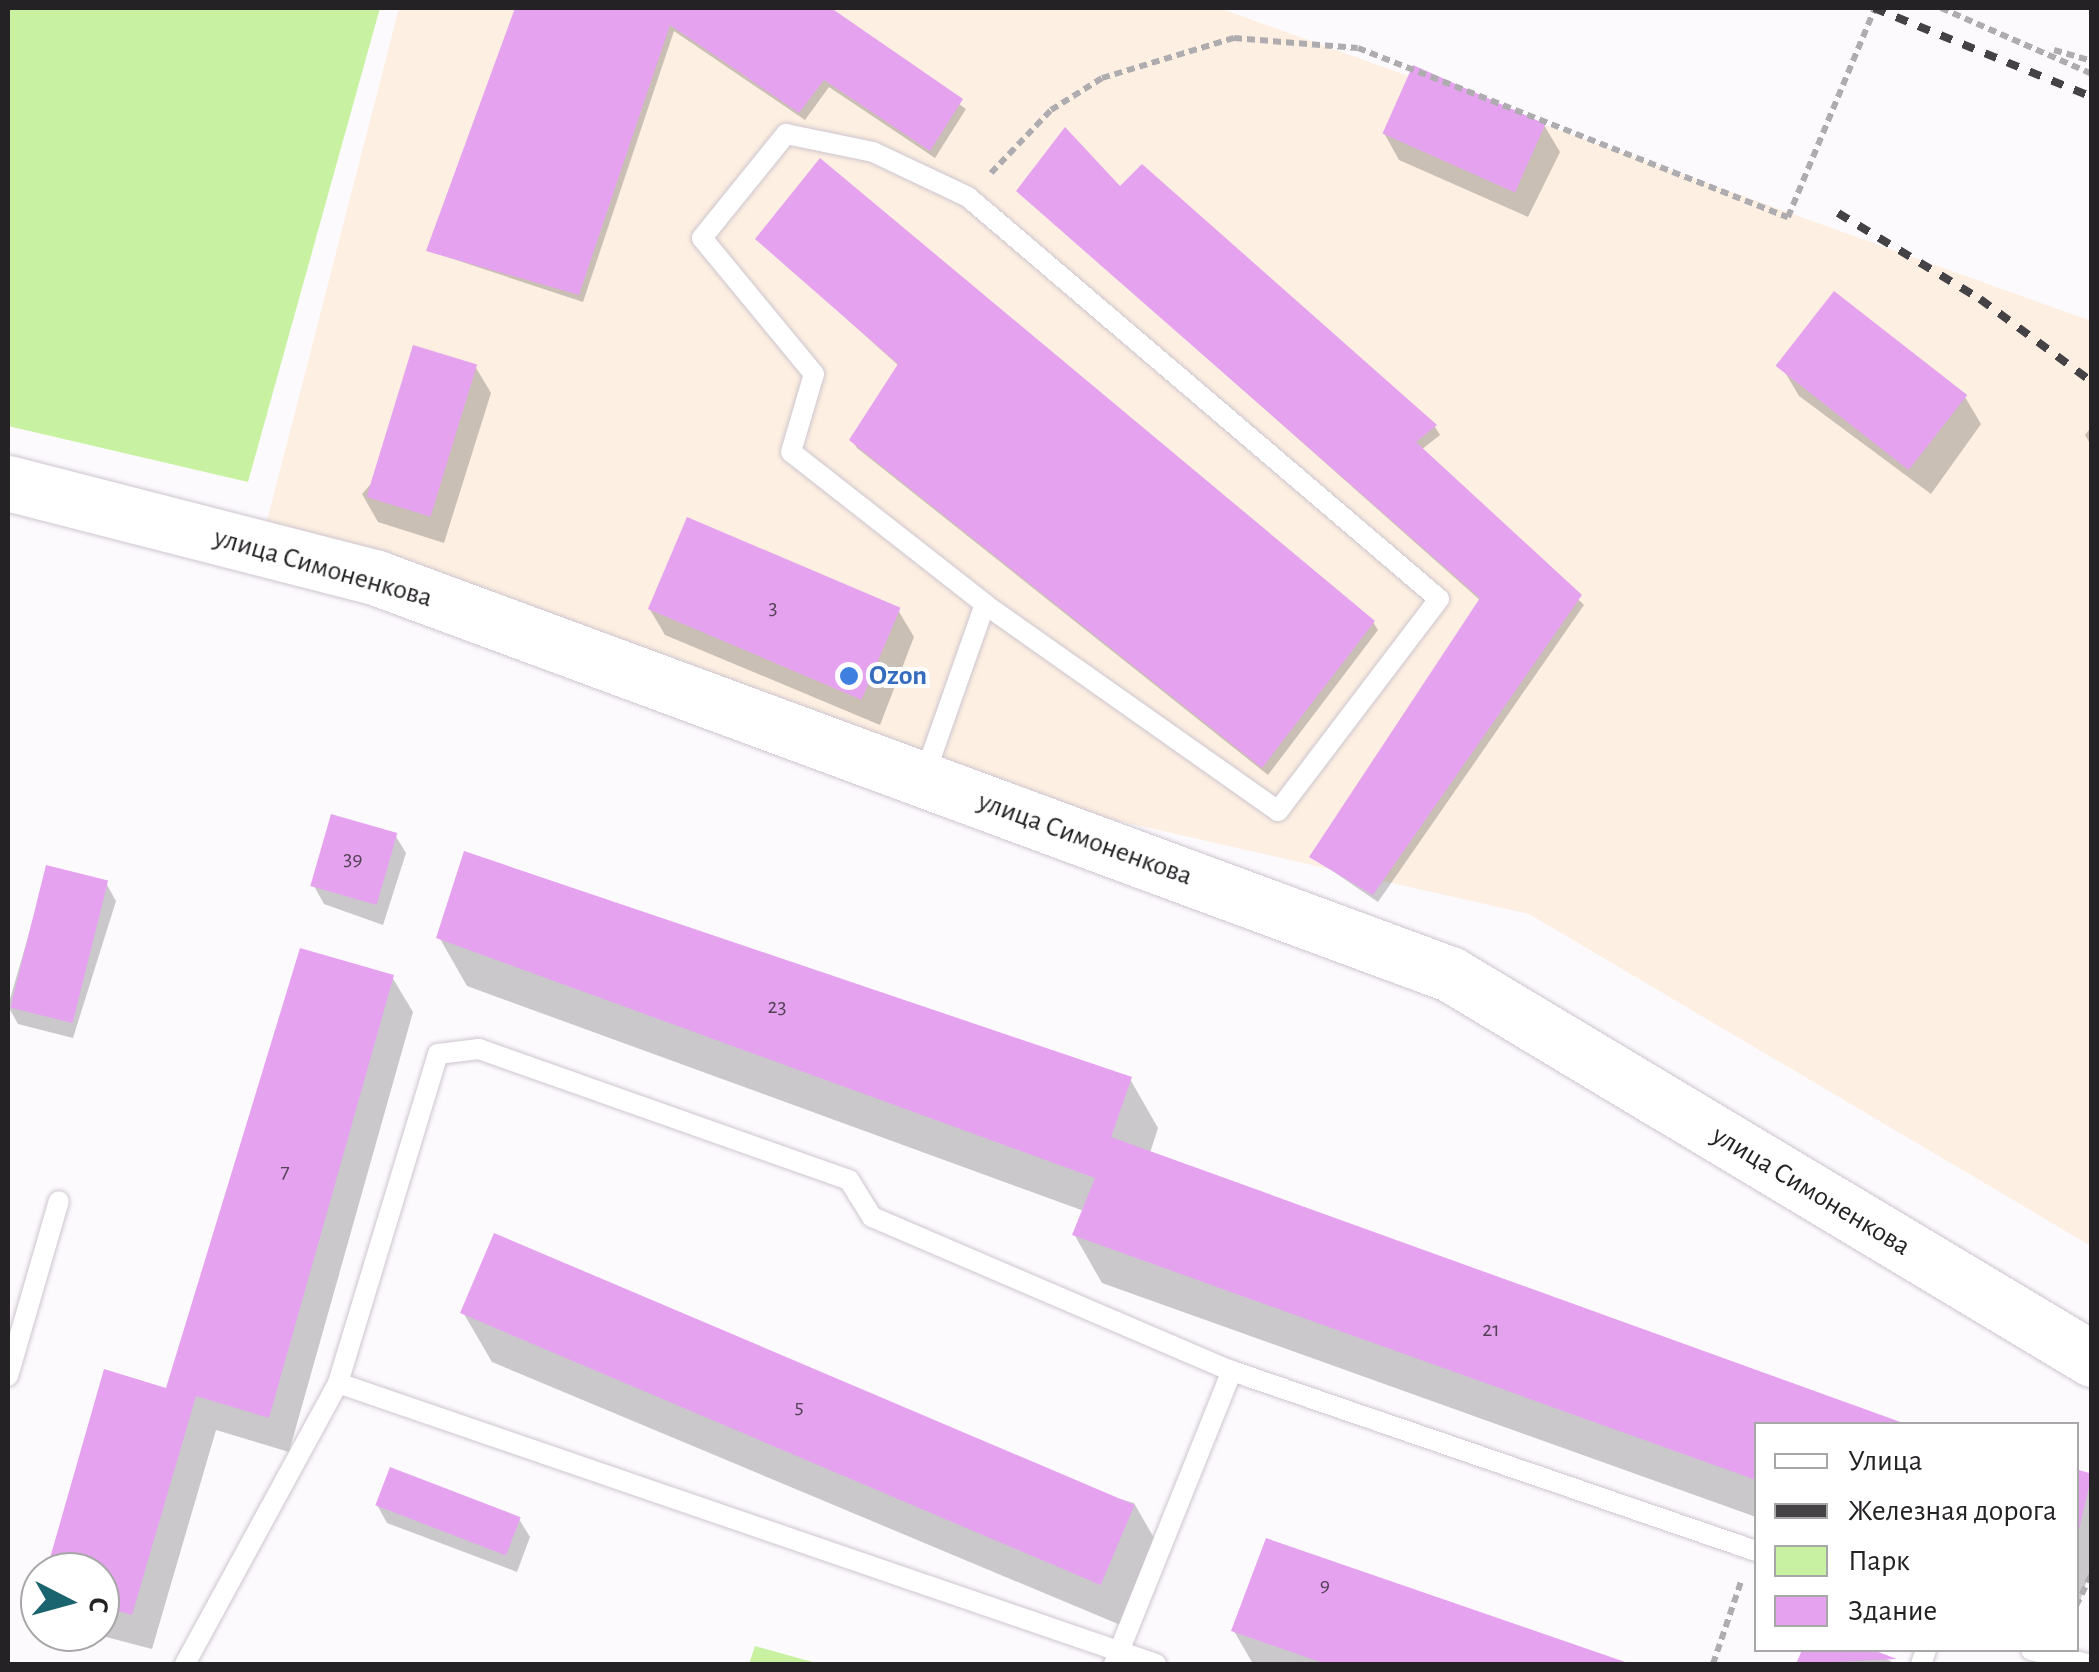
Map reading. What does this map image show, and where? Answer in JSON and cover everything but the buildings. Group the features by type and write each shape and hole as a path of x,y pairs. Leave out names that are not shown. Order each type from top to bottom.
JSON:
{"street":[{"name":"улица Симоненкова","path":"8,483 377,578 1450,974 2092,1359"}],"lane":[{"path":"786,134 873,152 968,196 1439,599 1278,811 985,604 790,452 814,374 702,238 786,134"},
{"path":"924,780 985,604"},
{"path":"185,1664 338,1383 438,1054 478,1049 849,1180 872,1217 1232,1372 1754,1550"},
{"path":"8,1376 59,1201"},
{"path":"1117,1658 1232,1372"},
{"path":"338,1383 1117,1658 1156,1664"},
{"path":"2039,1652 2088,1664"}],"path":[{"path":"968,196 1051,110 1102,78 1234,38 1358,48 1788,217 1875,8"},
{"path":"1942,8 2092,61"},
{"path":"2053,50 2092,74"},
{"path":"1713,1664 1754,1553"},
{"path":"2079,1600 2092,1572"}],"shaded area":[{"path":"399,8 1219,8 2091,321 2091,1246 1529,914 910,774 267,521"}],"green space":[{"path":"8,8 380,8 248,482 8,426"},
{"path":"755,1646 820,1664 749,1664"}],"railway":[{"path":"1874,8 2092,97"},
{"path":"1838,213 1980,299 2092,382"}],"place":[{"name":"Ozon","path":"849,676"}]}
